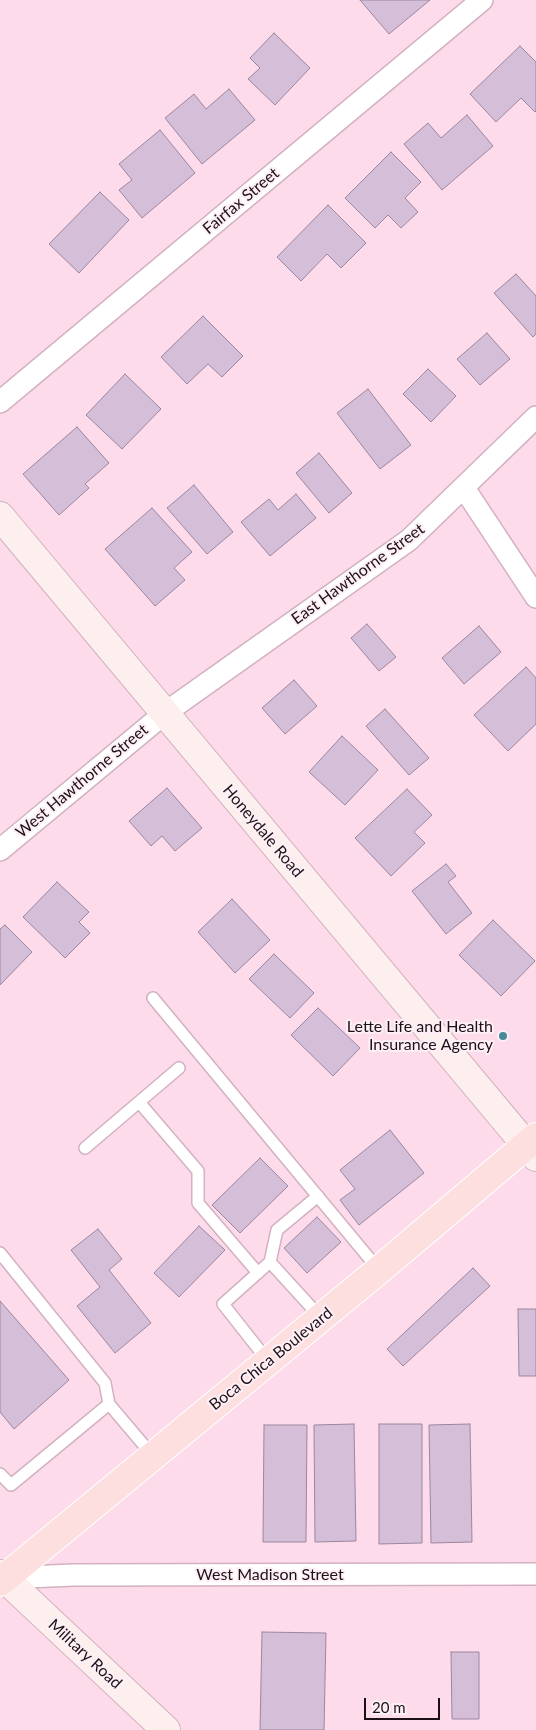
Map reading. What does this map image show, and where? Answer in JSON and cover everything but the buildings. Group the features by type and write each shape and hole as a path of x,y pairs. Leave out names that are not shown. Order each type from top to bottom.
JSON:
{"main road":[{"name":"Boca Chica Boulevard","path":"2,1578 533,1146"}],"street":[{"name":"Fairfax Street","path":"0,402 482,0"},
{"name":"East Hawthorne Street","path":"165,713 410,540 536,417"},
{"path":"464,488 536,597"},
{"name":"Honeydale Road","path":"0,516 533,1146"},
{"name":"West Hawthorne Street","path":"0,850 165,713"},
{"name":"West Madison Street","path":"2,1578 73,1575 536,1574"},
{"name":"Military Road","path":"2,1578 166,1730"}],"lane":[{"path":"153,998 379,1270"},
{"path":"85,1148 179,1068"},
{"path":"139,1102 198,1171 198,1204 258,1273"},
{"path":"268,1361 224,1304 270,1262 277,1230 318,1196"},
{"path":"0,1253 106,1383 110,1404 153,1456"},
{"path":"270,1262 321,1318"},
{"path":"0,1474 11,1485 110,1404"}],"place":[{"name":"Lette Life and Health Insurance Agency","path":"503,1036"}]}
